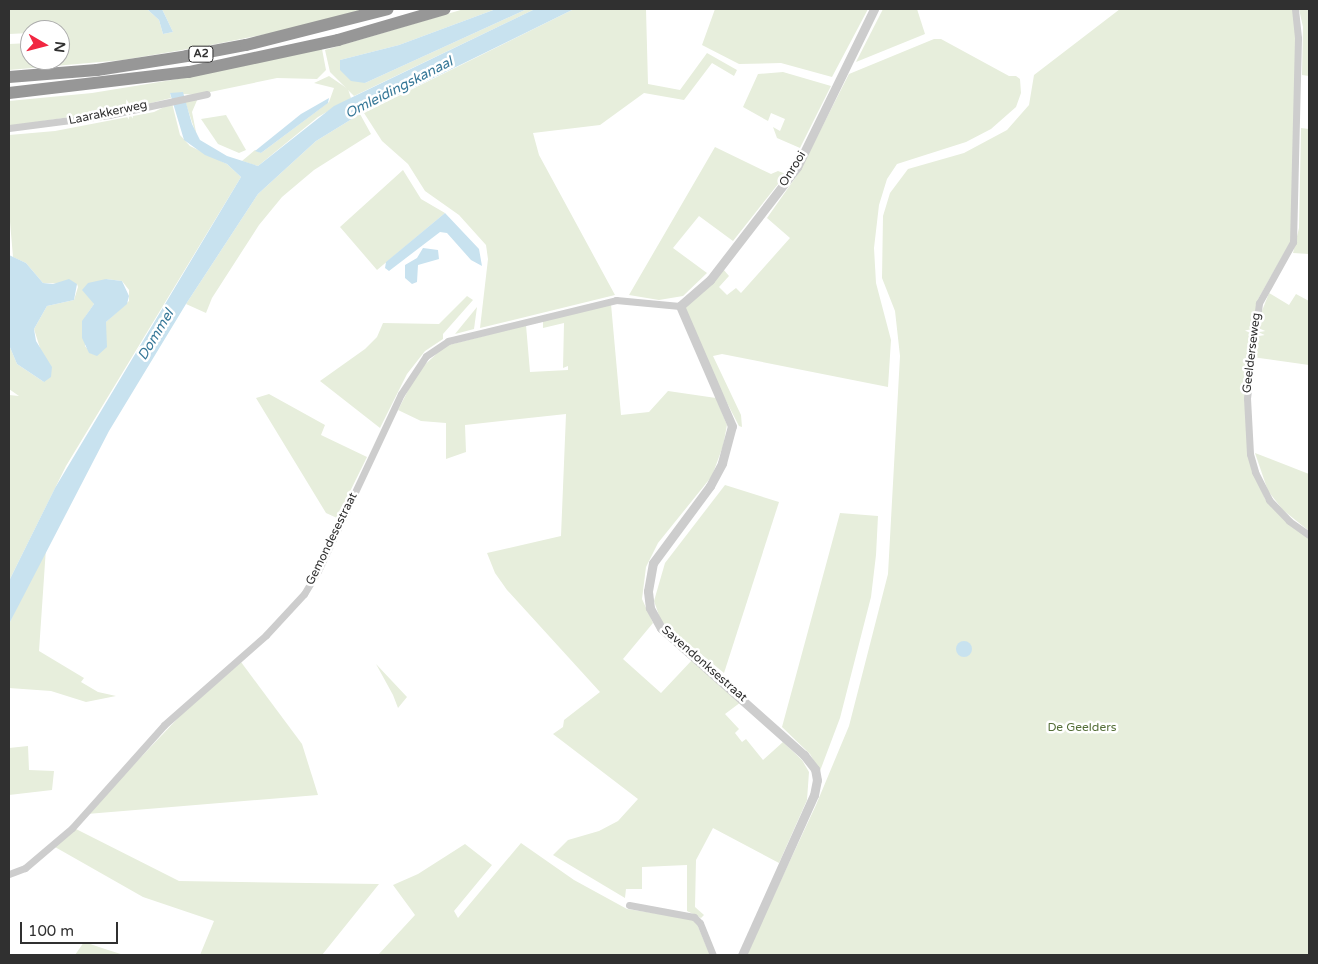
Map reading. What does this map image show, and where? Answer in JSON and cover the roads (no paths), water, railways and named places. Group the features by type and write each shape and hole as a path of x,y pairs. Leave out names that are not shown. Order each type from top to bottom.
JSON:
{"highway":[{"name":"A2","path":"9,77 97,70 187,56 265,41 388,9"},
{"name":"A2","path":"9,93 189,72 338,40 445,9"}],"street":[{"name":"Onrooi","path":"680,306 710,280 797,167 874,9"},
{"name":"Geelderseweg","path":"1295,9 1298,38 1295,225 1287,256 1259,303 1246,398 1250,454 1255,472 1269,500 1289,521 1309,535"},
{"name":"Laarakkerweg","path":"9,128 57,124 207,94"},
{"name":"Gemondesestraat","path":"9,874 26,868 72,828 164,725 266,635 304,594 318,571 401,394 426,356 448,341 616,300 680,306"},
{"name":"Savendonksestraat","path":"680,306 732,426 722,463 710,486 653,563 648,592 650,608 662,628 804,754 815,769 817,780 814,795 742,955"},
{"path":"629,905 694,917 700,922 713,955"}],"water":[{"path":"147,9 162,9 173,32 163,34 159,20"},
{"path":"496,9 527,9 365,83 351,81 340,70 340,60 399,45"},
{"path":"535,9 574,9 360,114 316,141 258,194 186,304 109,431 9,624 9,581 55,488 241,177 227,164 205,155 184,140 170,93 183,92 192,124 200,140 227,156 258,166 334,106"},
{"path":"329,98 328,103 261,153 255,151 301,114"},
{"path":"445,213 479,249 482,266 471,260 447,233 440,232 389,271 385,268 386,262"},
{"path":"423,248 438,250 439,259 418,265 417,282 412,284 405,278 405,265 417,258"},
{"path":"9,255 26,263 43,283 53,284 69,279 77,284 74,300 47,306 34,329 36,341 52,367 51,377 44,382 17,364 9,345"},
{"path":"106,279 122,281 129,296 127,304 106,322 107,347 97,356 89,353 82,338 82,321 94,304 82,290 88,283"},
{"path":"964,641 970,643 972,649 970,655 964,657 958,655 956,649 958,643"}],"water label":[{"name":"Omleidingskanaal","path":"399,88"},
{"name":"Dommel","path":"156,335"}],"park label":[{"name":"De Geelders","path":"1082,728"}]}
